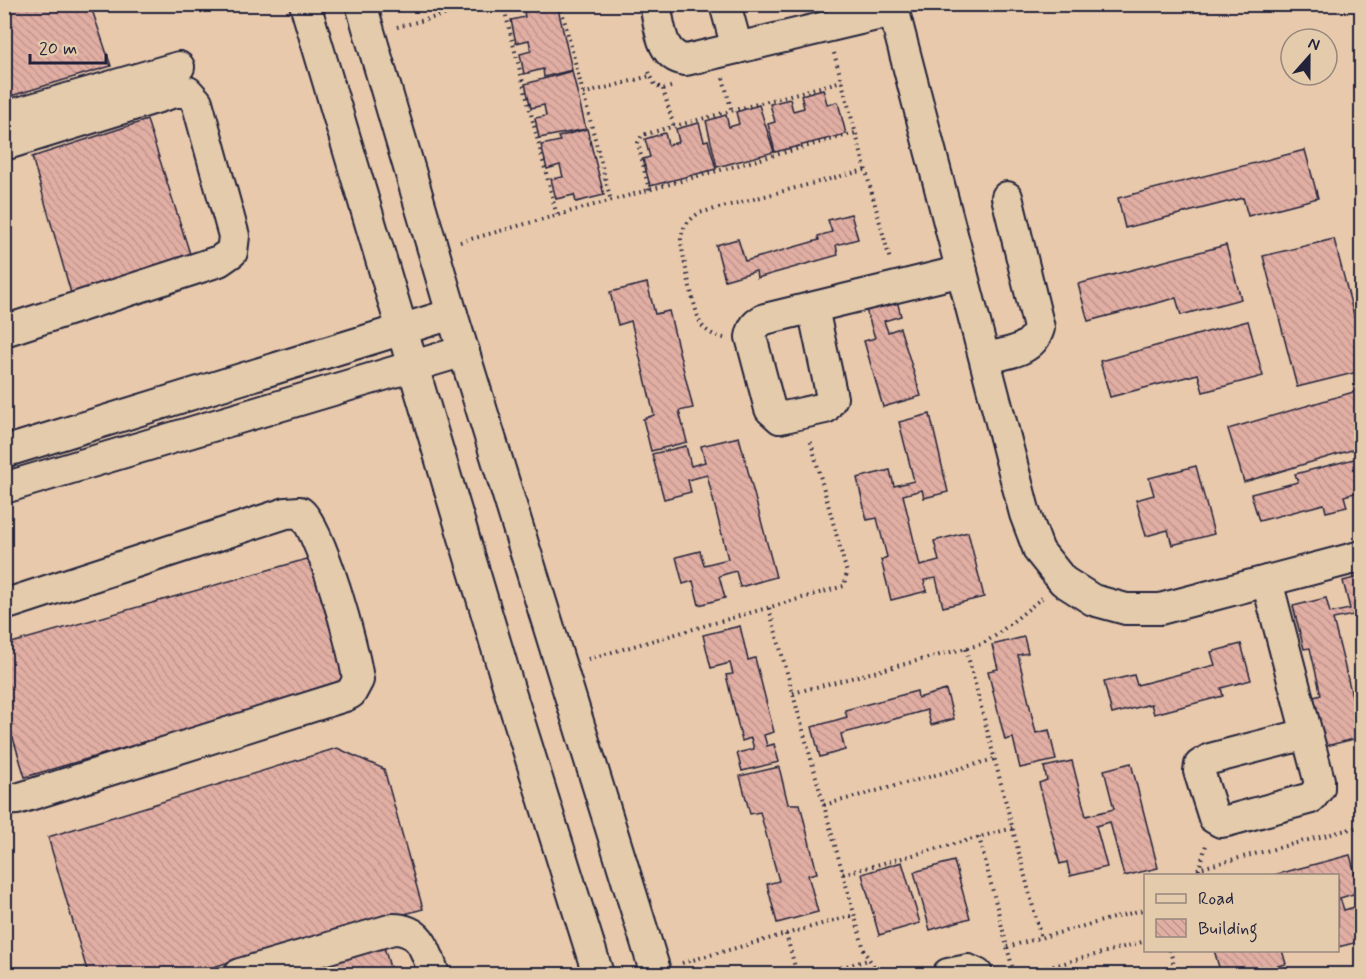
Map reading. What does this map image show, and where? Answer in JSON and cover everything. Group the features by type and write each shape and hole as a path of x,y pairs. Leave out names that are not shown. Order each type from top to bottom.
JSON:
{"street":[{"path":"305,4 412,367 598,975"},
{"path":"361,4 452,314 656,972"},
{"path":"655,4 668,52 676,59 686,60 893,8 1025,514 1039,551 1063,581 1093,600 1126,609 1160,609 1362,556"},
{"path":"725,4 737,48"},
{"path":"4,117 178,67"},
{"path":"4,145 175,92 188,92 197,102 234,236 232,252 219,261 4,331"},
{"path":"985,358 1028,347 1036,339 1039,328 1007,197"},
{"path":"813,308 832,398 825,408 780,418 770,409 751,337 752,329 758,322 813,308 962,271"},
{"path":"4,452 452,314"},
{"path":"4,488 464,351"},
{"path":"4,605 293,510 307,517 324,555 358,680 351,693 345,696 17,799 4,800"},
{"path":"1267,581 1306,734"},
{"path":"240,975 393,929 403,929 419,938 434,975"},
{"path":"948,975 968,970 977,975"}],"path":[{"path":"369,34 486,4"},
{"path":"503,4 557,216"},
{"path":"560,4 610,201"},
{"path":"832,47 898,287"},
{"path":"722,74 732,112"},
{"path":"583,94 650,76"},
{"path":"649,190 639,138 842,81"},
{"path":"663,89 674,127"},
{"path":"433,249 855,133"},
{"path":"751,337 732,340 714,336 700,323 681,249 684,228 699,213 865,170"},
{"path":"561,667 844,586 847,579 803,413"},
{"path":"793,693 966,649 995,636 1063,581"},
{"path":"769,609 868,960 885,975"},
{"path":"966,649 1041,938"},
{"path":"824,805 995,759"},
{"path":"1197,869 1362,826"},
{"path":"843,874 1013,828"},
{"path":"979,837 1014,975"},
{"path":"1007,947 1144,910"},
{"path":"656,972 854,915"},
{"path":"786,934 797,975"},
{"path":"1024,975 1144,942"},
{"path":"1170,952 1176,975"},
{"path":"818,975 868,960"}],"building":[{"path":"4,4 90,4 111,66 4,98"},
{"path":"557,4 572,70 544,77 543,69 524,74 520,54 531,51 529,40 516,43 511,20 525,17 523,6"},
{"path":"572,71 586,129 539,138 535,118 546,116 544,105 531,108 525,84"},
{"path":"823,89 827,104 838,102 846,134 775,152 768,124 775,122 770,104 790,99 793,111 804,108 801,95"},
{"path":"759,105 774,152 717,167 706,121 726,115 729,127 739,124 736,112"},
{"path":"147,120 192,260 71,293 32,157"},
{"path":"699,123 704,141 708,140 716,169 650,186 643,159 650,157 645,139 665,133 668,145 679,142 676,129"},
{"path":"587,129 604,195 576,202 574,195 556,199 551,179 563,177 560,165 547,169 541,145 560,141 558,137"},
{"path":"1305,150 1318,198 1248,216 1243,198 1125,228 1118,198"},
{"path":"851,214 858,239 836,245 838,255 757,278 756,271 725,280 716,245 738,239 745,261 819,240 818,236 832,232 828,220"},
{"path":"1334,239 1362,346 1362,371 1297,387 1263,256"},
{"path":"1226,245 1241,299 1181,315 1176,298 1088,321 1078,284"},
{"path":"647,283 655,314 669,311 693,408 679,411 687,442 651,451 643,419 654,415 631,321 618,325 610,292"},
{"path":"895,293 901,316 884,321 888,332 900,328 921,396 883,407 864,341 875,338 864,303"},
{"path":"1248,321 1263,376 1203,392 1198,374 1110,397 1100,361"},
{"path":"1360,390 1362,447 1244,482 1228,429"},
{"path":"930,414 948,492 924,498 922,490 903,495 920,566 939,561 934,541 968,532 984,597 943,607 936,578 924,580 927,591 891,600 881,560 887,557 877,518 867,520 857,478 890,470 894,486 914,481 899,422"},
{"path":"739,437 776,577 740,587 736,571 719,576 725,598 699,605 693,581 683,584 676,557 700,551 704,565 728,559 707,475 688,480 691,492 664,499 652,454 686,446 691,466 705,462 701,446"},
{"path":"1362,457 1362,491 1344,496 1347,507 1326,512 1324,504 1259,521 1251,494 1298,482 1295,474"},
{"path":"1196,466 1214,534 1172,545 1168,530 1146,536 1136,500 1154,495 1149,478"},
{"path":"314,557 350,682 25,777 13,738 4,731 4,645"},
{"path":"1362,576 1362,626 1358,614 1333,619 1355,708 1362,707 1362,737 1326,746 1314,697 1321,695 1310,648 1304,649 1293,606 1326,598 1330,613 1350,609 1343,581"},
{"path":"740,626 748,660 755,658 774,732 764,735 767,746 774,744 779,762 742,771 737,753 754,749 751,738 742,741 726,675 733,674 730,663 711,668 703,635"},
{"path":"1024,637 1028,653 1018,655 1036,733 1049,730 1056,760 1020,768 1013,738 1005,740 988,671 998,669 992,645"},
{"path":"1241,644 1251,680 1221,688 1223,696 1154,714 1151,704 1112,714 1104,682 1134,675 1137,685 1215,665 1211,652"},
{"path":"946,690 954,719 931,725 927,710 841,734 845,750 820,757 812,727 847,717 845,710 917,691 918,698"},
{"path":"337,748 384,769 423,909 192,974 88,974 48,837"},
{"path":"1072,761 1086,816 1114,809 1104,770 1131,763 1158,868 1124,876 1110,822 1096,826 1107,867 1070,876 1067,862 1060,864 1039,783 1047,780 1044,767"},
{"path":"779,767 788,804 800,804 817,873 808,875 818,912 777,923 767,884 779,881 760,812 750,814 740,776"},
{"path":"1350,855 1360,892 1340,898 1344,910 1362,905 1362,941 1339,947 1339,874 1278,874"},
{"path":"954,861 970,918 930,930 914,872"},
{"path":"902,862 920,923 879,935 862,874"},
{"path":"381,937 392,974 254,974"},
{"path":"1215,952 1283,952 1286,964 1245,974 1221,974"}]}
